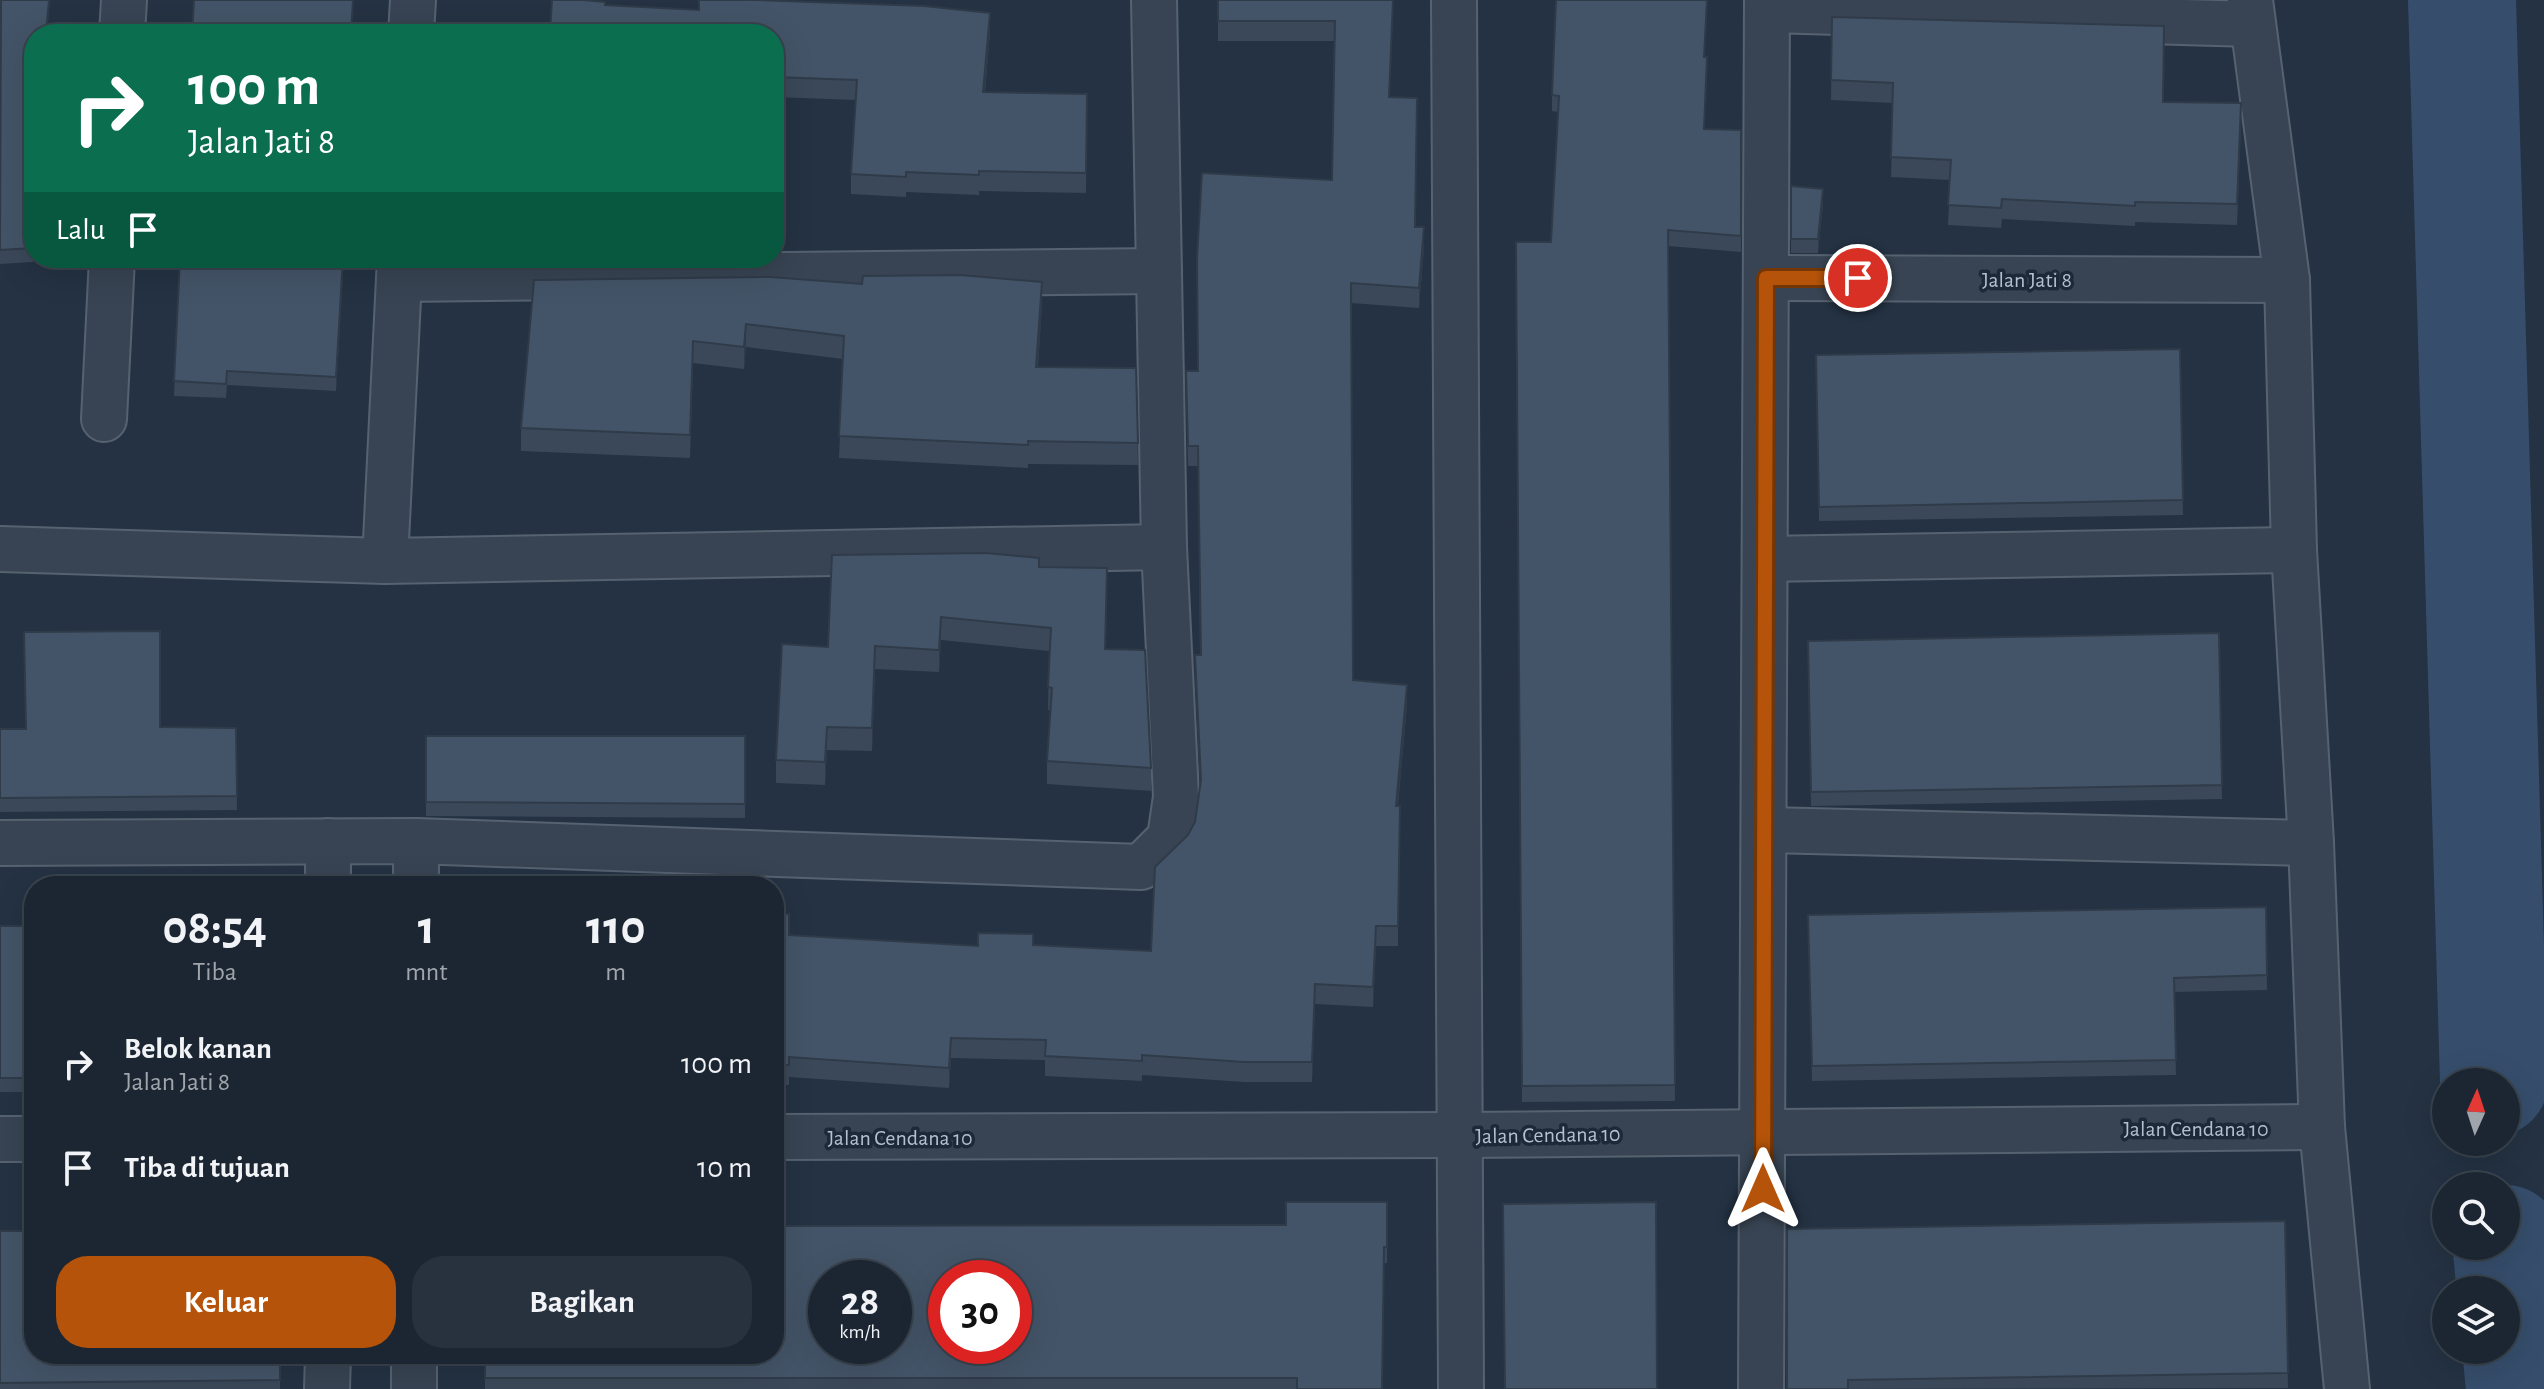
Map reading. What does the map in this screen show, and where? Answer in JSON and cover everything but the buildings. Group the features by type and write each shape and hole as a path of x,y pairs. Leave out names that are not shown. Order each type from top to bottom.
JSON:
{"street":[{"path":"123,24 124,0"},
{"path":"412,24 413,0"},
{"path":"0,843 416,841 1141,867 1170,838 1176,797 1164,547 1154,0"},
{"path":"1454,0 1461,1389"},
{"path":"1761,1389 1767,5 2251,12 2287,280 2294,550 2311,843 2322,1127 2347,1389"},
{"path":"104,419 112,268"},
{"path":"385,561 399,269 1159,271"},
{"name":"Jalan Jati 8","path":"1766,278 2287,280"},
{"path":"0,549 385,561 1164,547"},
{"path":"1765,559 2294,550"},
{"path":"1764,830 2311,843"},
{"path":"328,841 328,876"},
{"path":"416,841 416,876"},
{"name":"Jalan Cendana 10","path":"784,1137 1461,1135 2322,1127"},
{"path":"0,1139 24,1139"},
{"path":"327,1389 328,1364"},
{"path":"414,1364 414,1389"}],"waterway":[{"path":"2462,0 2494,1068"},
{"path":"2508,1260 2520,1389"}],"route":[{"path":"1763,1189 1766,278 1858,278"}]}
